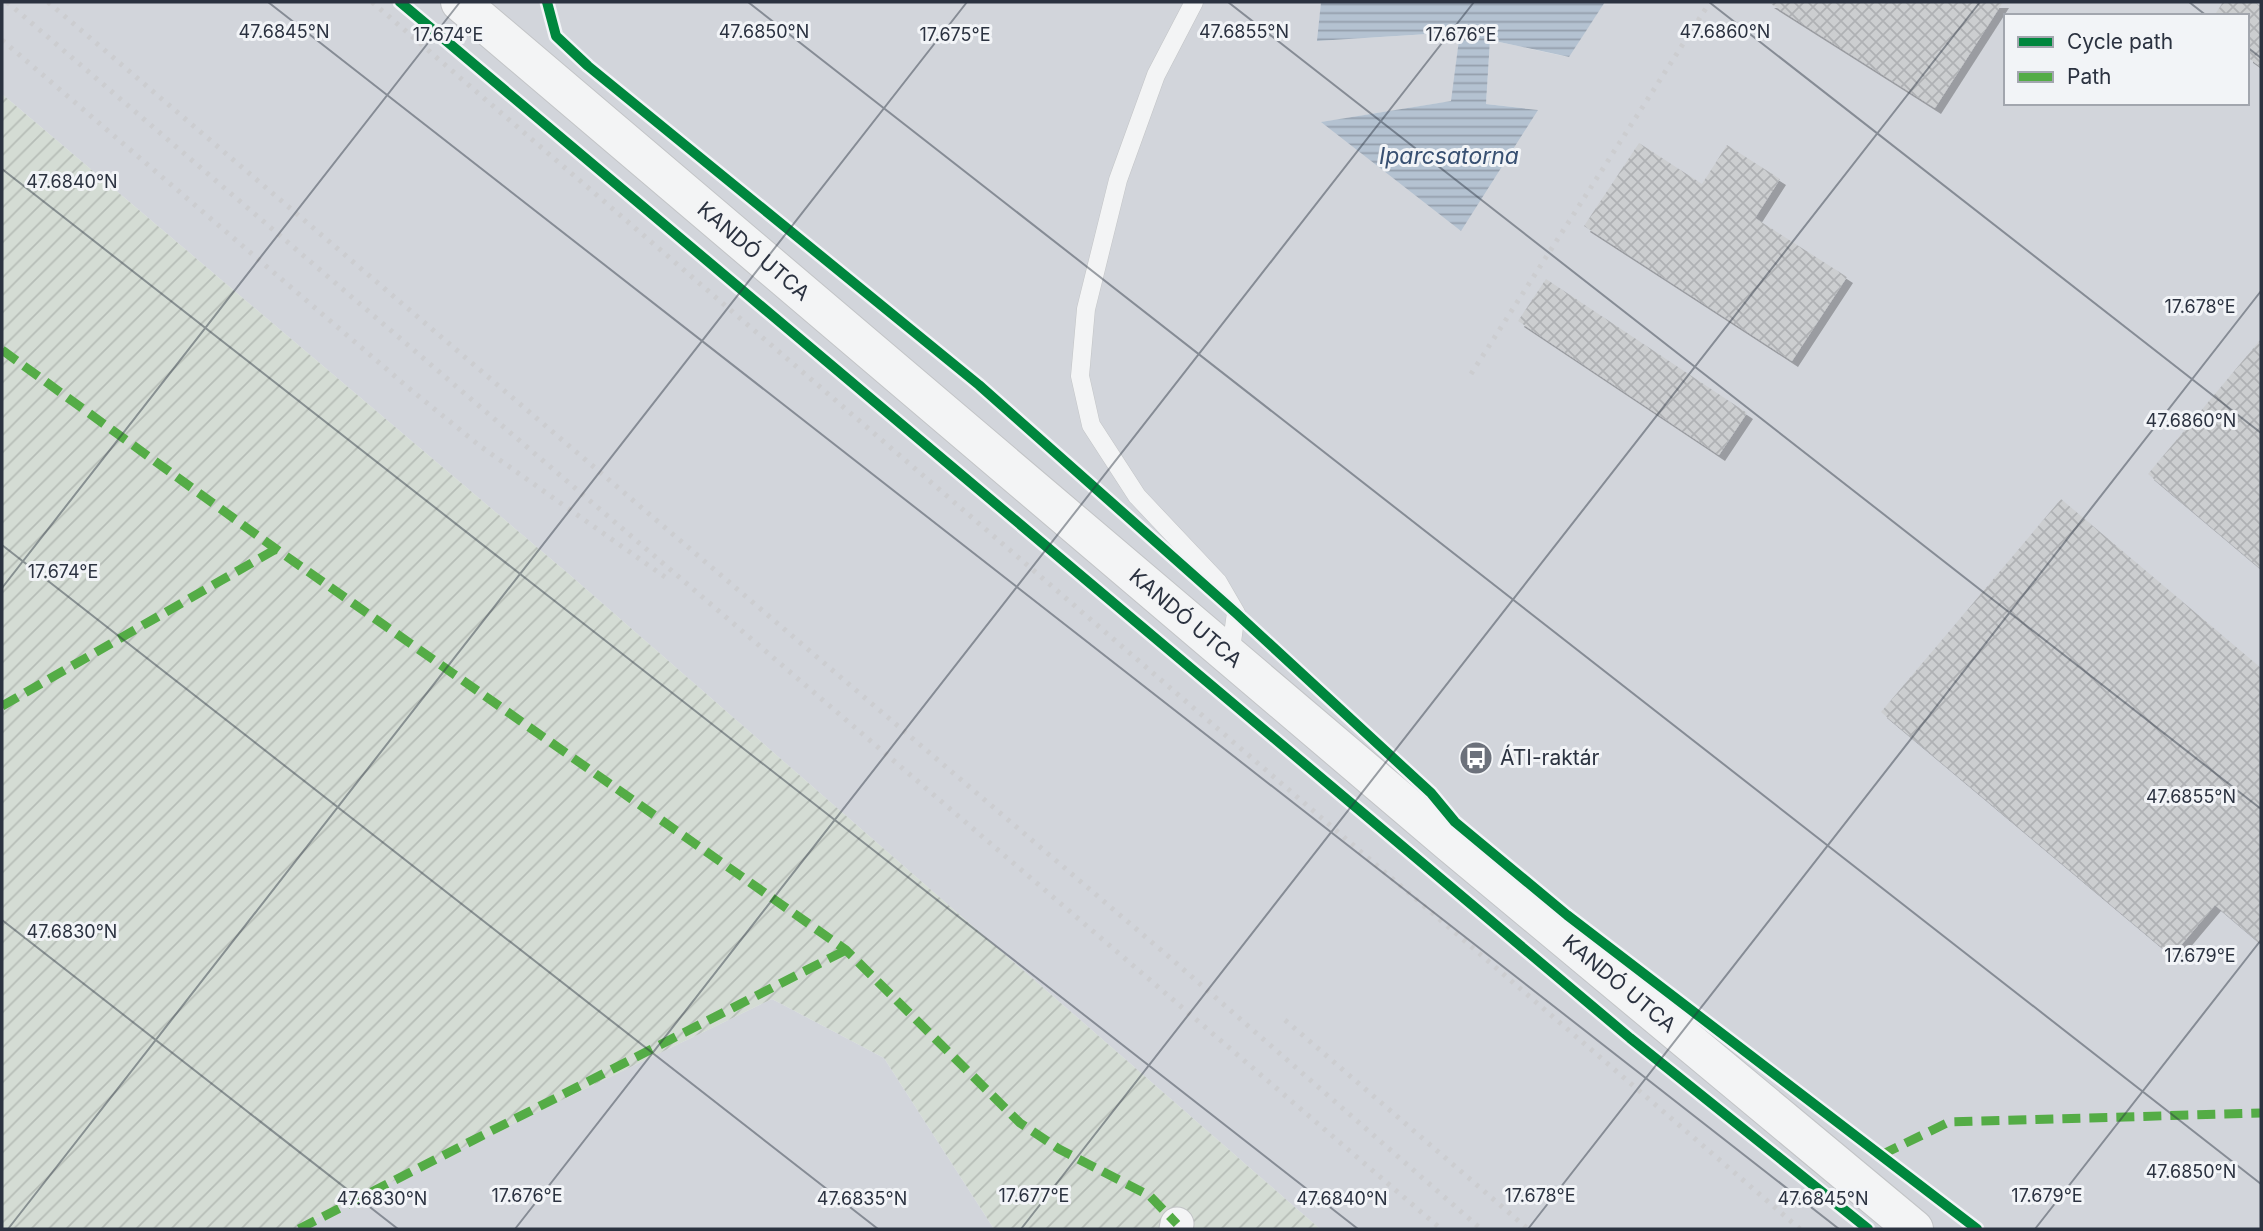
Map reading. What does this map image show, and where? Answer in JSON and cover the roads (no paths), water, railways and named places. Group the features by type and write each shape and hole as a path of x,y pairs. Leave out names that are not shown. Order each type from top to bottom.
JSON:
{"street":[{"name":"KANDÓ UTCA","path":"460,2 1450,843 1914,1229"}],"lane":[{"path":"1194,2 1156,75 1118,180 1086,309 1080,376 1091,425 1137,496 1218,582 1236,613 1230,656"}],"water":[{"name":"Iparcsatorna","path":"1321,2 1605,2 1569,57 1490,40 1486,104 1538,110 1461,231 1321,122 1451,101 1460,32 1317,41"}],"railway":[{"path":"7,2 1441,1229"},
{"path":"48,2 1168,956 1481,1229"},
{"path":"372,2 1800,1229"},
{"path":"1471,374 1710,2"},
{"path":"2,40 480,446 665,577"},
{"path":"1285,1020 1528,1229"}],"place":[{"name":"ÁTI-raktár","path":"1476,758"}]}
